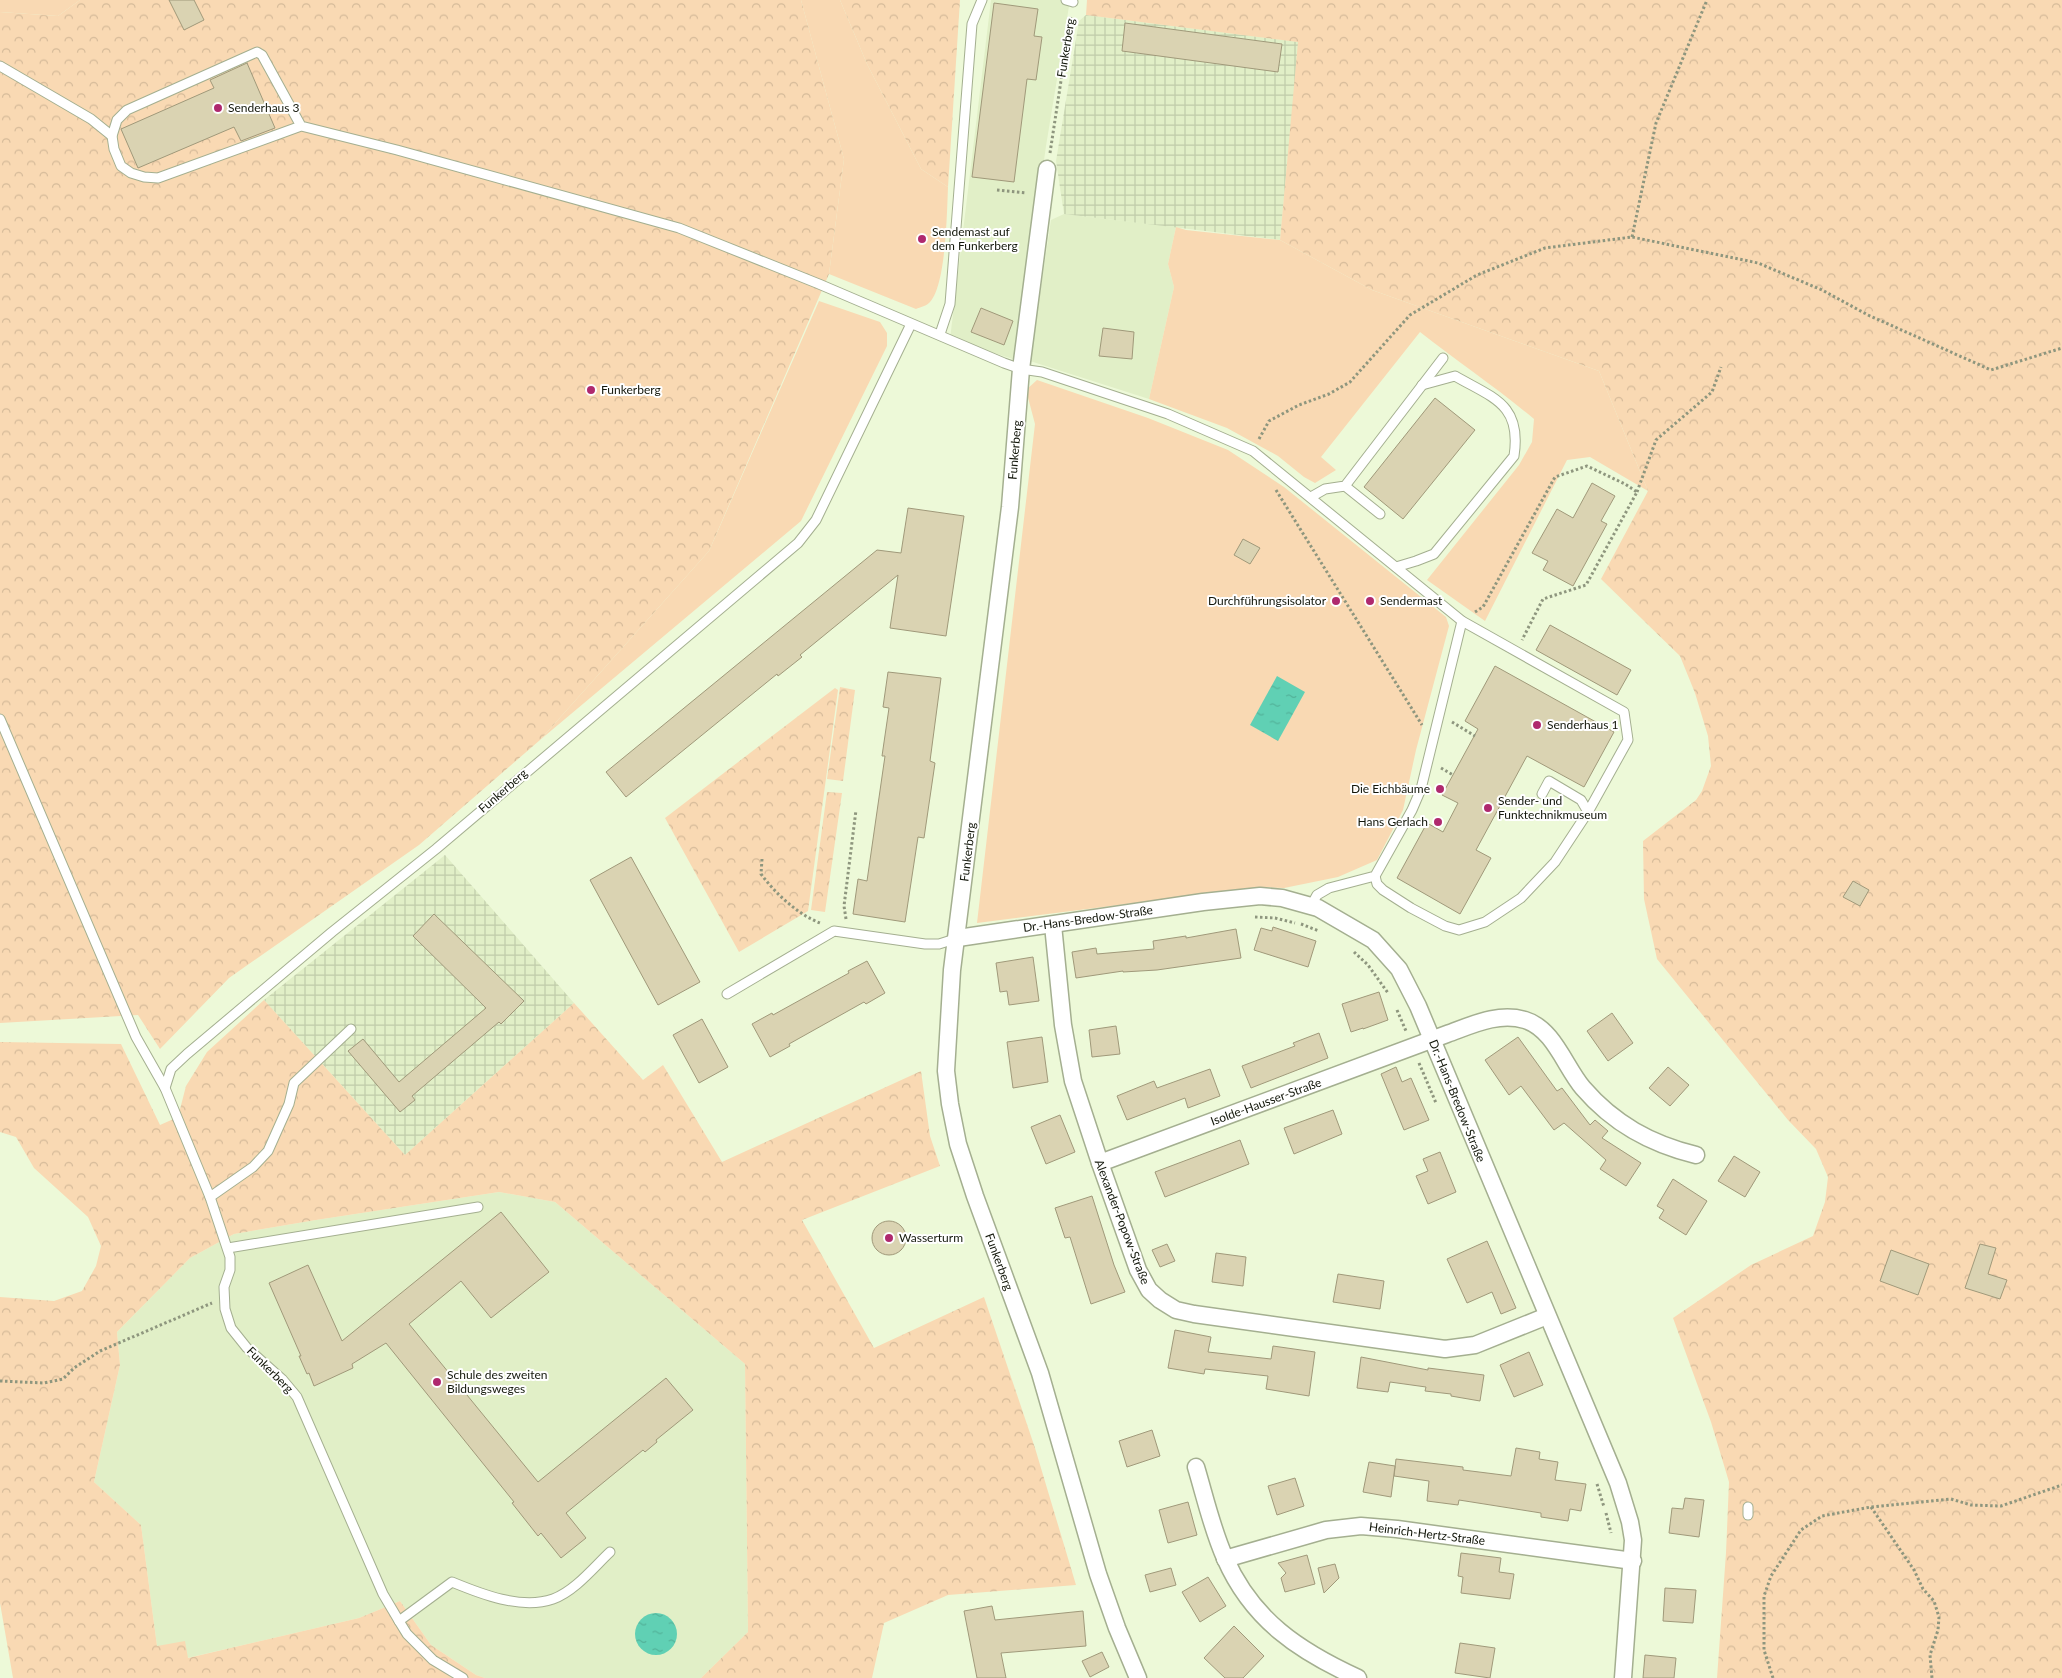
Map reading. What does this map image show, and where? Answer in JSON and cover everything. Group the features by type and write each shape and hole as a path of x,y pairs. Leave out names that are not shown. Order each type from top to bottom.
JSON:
{"street":[{"name":"Funkerberg","path":"1047,170 1021,369 1010,506 958,938 952,970 946,1071 958,1144 975,1196 1040,1373 1098,1574 1116,1628 1138,1678"},
{"name":"Dr.-Hans-Bredow-Straße","path":"958,938 1203,902 1260,896 1282,898 1311,906 1339,919 1373,940 1399,970 1432,1040 1618,1484 1630,1522 1633,1561 1623,1678"},
{"name":"Alexander-Popow-Straße","path":"1053,925 1072,1081 1138,1270 1149,1290 1160,1300 1176,1310 1194,1314 1445,1349 1475,1345 1547,1316"},
{"name":"Isolde-Hausser-Straße","path":"1100,1163 1432,1040 1490,1019 1503,1017 1526,1020 1537,1026 1549,1039 1583,1088 1608,1112 1637,1134 1668,1148 1696,1155"},
{"path":"1196,1467 1225,1560 1245,1595 1270,1625 1305,1650 1358,1678"},
{"name":"Heinrich-Hertz-Straße","path":"1225,1560 1326,1530 1361,1526 1397,1529 1633,1561"}],"lane":[{"path":"940,334 950,304 972,24 982,0"},
{"path":"301,126 262,56 256,52 127,110 117,120 112,136 114,150 121,166 131,173 144,177 158,178 301,126 397,150 678,228 820,284 1021,369 1042,372 1168,414 1253,451 1462,621 1624,712 1628,740 1588,812 1555,862 1521,898 1485,922 1459,930 1444,926 1383,890 1377,884 1374,876"},
{"path":"0,66 91,119 112,136"},
{"name":"Funkerberg","path":"165,1088 171,1069 187,1054 325,938 436,849 798,543 816,520 911,324"},
{"path":"1311,497 1325,489 1345,486 1443,358"},
{"path":"1396,567 1434,554 1514,456 1515,428 1502,403 1455,376 1422,385"},
{"path":"1345,486 1380,514"},
{"path":"1311,906 1317,894 1328,888 1374,876 1412,810 1421,789 1462,621"},
{"name":"Funkerberg","path":"0,718 136,1037 165,1088 210,1196 230,1257 230,1270 224,1287 224,1309 231,1328 247,1348 282,1379 297,1397 383,1594 398,1621 407,1634 433,1660 462,1678"},
{"path":"1542,794 1549,781 1581,800 1588,812"},
{"path":"726,994 834,931 925,944 940,944 958,938"},
{"path":"210,1196 253,1167 268,1151 289,1104 294,1083 351,1029"},
{"path":"228,1248 478,1207"},
{"path":"398,1621 452,1582 505,1600 526,1602 553,1599 570,1589 610,1552"}],"path":[{"path":"1632,238 1656,123 1707,0"},
{"name":"Funkerberg","path":"1047,170 1069,1"},
{"path":"997,190 1044,196"},
{"path":"1253,451 1269,421 1299,405 1329,394 1350,382 1410,315 1477,275 1545,248 1632,238 1758,263 1822,290 1868,314 1991,370 2062,348"},
{"path":"1516,652 1543,599 1586,585 1637,492 1656,440 1712,392 1721,367"},
{"path":"1462,621 1483,607 1555,476 1587,466 1625,484 1637,492"},
{"path":"1273,484 1432,740"},
{"path":"1438,715 1475,736"},
{"path":"852,925 844,913 844,906 856,810"},
{"path":"762,859 760,874 771,888 811,919 827,926"},
{"path":"1247,916 1275,918 1302,924 1327,935"},
{"path":"1351,949 1368,965 1390,996"},
{"path":"1394,1002 1440,1112"},
{"path":"0,1381 44,1383 63,1379 74,1368 100,1351 224,1297"},
{"path":"1596,1483 1613,1540 1613,1559"},
{"path":"1773,1678 1764,1650 1764,1596 1771,1576 1801,1530 1822,1516 1871,1507 1951,1499 1971,1505 2001,1506 2062,1485"},
{"path":"1871,1507 1914,1570 1923,1589 1934,1601 1939,1617 1938,1630 1930,1655 1932,1678"}],"shaded area":[{"path":"991,0 1070,0 1046,146 1016,360 950,339"},
{"path":"1086,15 1299,42 1280,240 1064,214 1056,161 1079,21"},
{"path":"1064,214 1176,227 1168,264 1174,287 1149,399 1030,361 1051,220"},
{"path":"445,855 574,1003 405,1155 264,1000"},
{"path":"499,1192 555,1202 745,1364 748,1632 701,1678 485,1678 476,1675 431,1645 400,1601 359,1618 187,1658 157,1646 141,1525 94,1482 120,1365 117,1332 190,1258 234,1234"}],"green space":[{"path":"0,0 80,0 58,16 0,12"},
{"path":"80,0 801,0 844,159 829,274 709,551 540,740 419,845 229,978 160,1049 138,1015 0,1023 0,12 58,16"},
{"path":"801,0 840,0 867,64 921,169 948,187 945,248 939,280 930,302 916,309 829,274 844,159"},
{"path":"840,0 960,0 948,187 921,169 867,64"},
{"path":"1087,0 2062,0 2062,1678 1717,1678 1729,1482 1711,1422 1673,1318 1751,1265 1813,1236 1825,1202 1828,1177 1816,1149 1788,1120 1657,959 1644,899 1643,841 1696,800 1702,791 1711,766 1708,736 1695,693 1680,656 1601,579 1648,491 1599,371 1372,290 1280,240 1298,42 1086,15"},
{"path":"1176,227 1186,230 1280,240 1372,290 1599,371 1648,491 1590,457 1567,460 1485,621 1427,580 1519,465 1532,442 1534,419 1420,332 1321,457 1336,470 1315,483 1304,477 1278,456 1227,428 1149,399 1174,287 1168,264"},
{"path":"819,301 880,322 887,333 887,346 801,521 540,740 709,551"},
{"path":"1037,380 1148,418 1228,450 1284,487 1446,617 1449,626 1416,750 1403,810 1377,860 1338,877 1284,888 1261,887 977,923 1035,424 1026,390"},
{"path":"840,687 855,690 843,781 827,779"},
{"path":"835,688 838,690 808,911 739,952 665,818"},
{"path":"827,792 842,793 825,912 811,910"},
{"path":"264,1000 405,1155 574,1003 643,1080 663,1065 722,1162 921,1071 930,1136 940,1166 802,1220 874,1348 984,1297 1035,1448 1076,1585 948,1595 884,1623 872,1678 701,1678 748,1632 745,1364 555,1202 499,1192 234,1234 190,1258 117,1332 120,1365 94,1482 141,1525 157,1646 185,1641 188,1658 359,1618 400,1601 431,1645 476,1675 485,1678 13,1678 0,1603 0,1297 54,1301 82,1291 96,1266 101,1246 88,1217 34,1168 16,1137 0,1132 0,1042 121,1044 160,1125 178,1117 186,1086 207,1052"}],"water":[{"path":"1277,676 1305,692 1278,741 1250,725"},
{"path":"660,1613 668,1616 674,1622 677,1634 674,1646 668,1652 652,1655 644,1652 638,1646 635,1630 638,1622 644,1616"}],"building":[{"path":"169,0 194,0 204,20 184,30"},
{"path":"994,3 1038,9 1034,36 1042,37 1036,80 1027,79 1014,182 972,177"},
{"path":"1125,23 1282,44 1278,72 1122,51"},
{"name":"Senderhaus 3","path":"247,63 275,128 241,141 234,127 138,168 121,129 214,88 210,80"},
{"path":"981,308 1013,321 1004,345 971,332"},
{"path":"1103,328 1134,332 1132,359 1099,356"},
{"path":"1435,398 1475,430 1403,519 1364,487"},
{"path":"1592,483 1615,496 1601,521 1607,524 1573,586 1543,570 1548,561 1532,553 1557,509 1573,518"},
{"path":"908,508 964,516 946,636 890,628 898,575 800,655 802,657 778,676 777,674 626,797 606,772 877,550 901,553"},
{"path":"1243,539 1260,548 1250,564 1234,555"},
{"path":"1550,625 1631,670 1617,695 1536,650"},
{"path":"1495,666 1614,732 1584,787 1527,756 1476,850 1491,858 1460,914 1397,878 1427,823 1443,832 1458,803 1442,795 1478,729 1465,721"},
{"path":"888,672 941,678 930,761 935,763 924,838 918,837 905,922 853,914 858,879 867,881 885,756 882,756 889,708 883,707"},
{"path":"631,857 700,982 658,1005 590,880"},
{"path":"1853,881 1869,890 1860,906 1843,897"},
{"path":"434,914 524,1001 501,1024 499,1022 412,1096 415,1100 400,1112 348,1051 363,1039 399,1082 486,1008 413,936"},
{"path":"1273,927 1316,941 1308,967 1254,950 1261,928 1272,931"},
{"path":"1236,929 1241,958 1157,970 1123,971 1076,978 1072,952 1096,948 1097,954 1154,949 1153,941 1186,936 1186,938"},
{"path":"1033,957 1039,1001 1009,1005 1007,991 1000,992 996,963"},
{"path":"867,961 885,993 866,1004 864,1002 789,1044 790,1046 770,1057 752,1024 772,1013 773,1015"},
{"path":"1379,992 1388,1020 1351,1032 1342,1004"},
{"path":"1612,1013 1633,1043 1608,1061 1587,1031"},
{"path":"702,1019 728,1067 699,1083 673,1035"},
{"path":"1116,1026 1120,1054 1092,1057 1089,1030"},
{"path":"1319,1033 1328,1058 1251,1088 1242,1066 1295,1046 1293,1043"},
{"path":"1042,1037 1048,1082 1013,1088 1007,1042"},
{"path":"1518,1037 1557,1091 1562,1088 1590,1125 1595,1120 1608,1131 1602,1138 1641,1163 1626,1186 1600,1169 1606,1160 1564,1123 1554,1130 1521,1086 1509,1095 1485,1060"},
{"path":"1396,1067 1402,1082 1411,1078 1429,1120 1404,1130 1381,1074"},
{"path":"1668,1067 1689,1085 1670,1106 1649,1088"},
{"path":"1210,1069 1220,1096 1188,1108 1185,1098 1127,1120 1117,1096 1154,1081 1157,1088"},
{"path":"1333,1110 1342,1134 1294,1154 1284,1128"},
{"path":"1060,1115 1075,1152 1046,1164 1031,1127"},
{"path":"1240,1140 1249,1164 1165,1197 1155,1172"},
{"path":"1440,1152 1456,1192 1428,1204 1416,1176 1428,1171 1423,1159"},
{"path":"1734,1156 1760,1172 1745,1197 1718,1181"},
{"path":"1673,1179 1707,1201 1686,1235 1659,1218 1664,1210 1657,1206"},
{"path":"1092,1196 1114,1265 1125,1292 1091,1304 1070,1237 1065,1238 1055,1208"},
{"name":"Schule des zweiten Bildungsweges","path":"501,1212 549,1272 491,1318 461,1281 409,1324 538,1482 666,1378 693,1410 656,1440 657,1442 645,1452 643,1450 566,1513 586,1538 561,1558 541,1533 538,1536 512,1503 514,1502 386,1343 352,1364 353,1368 314,1386 299,1356 301,1356 269,1283 308,1265 342,1341"},
{"name":"Wasserturm","path":"889,1221 901,1226 906,1238 901,1250 889,1255 877,1250 872,1238 877,1226"},
{"path":"1487,1241 1516,1308 1501,1314 1492,1292 1467,1303 1447,1259"},
{"path":"1167,1244 1175,1261 1160,1267 1152,1250"},
{"path":"1980,1244 1996,1248 1988,1274 2007,1280 2000,1299 1965,1288"},
{"path":"1891,1250 1929,1264 1918,1295 1880,1281"},
{"path":"1216,1253 1246,1257 1243,1286 1212,1282"},
{"path":"1338,1274 1384,1281 1380,1309 1333,1302"},
{"path":"1175,1330 1211,1337 1208,1352 1271,1359 1273,1346 1315,1352 1309,1396 1266,1389 1268,1376 1205,1369 1204,1374 1168,1368"},
{"path":"1529,1352 1543,1385 1514,1397 1500,1365"},
{"path":"1361,1357 1428,1370 1428,1368 1484,1375 1480,1401 1451,1396 1451,1394 1425,1391 1426,1387 1390,1382 1388,1392 1357,1388"},
{"path":"1152,1430 1160,1456 1127,1467 1119,1441"},
{"path":"1516,1448 1540,1452 1539,1459 1558,1462 1555,1480 1586,1484 1581,1511 1570,1509 1568,1521 1541,1517 1541,1513 1459,1500 1458,1505 1427,1501 1429,1481 1394,1476 1396,1459 1463,1467 1463,1470 1511,1476"},
{"path":"1369,1462 1395,1466 1391,1497 1363,1492"},
{"path":"1295,1478 1304,1506 1277,1515 1268,1486"},
{"path":"1685,1498 1704,1500 1699,1537 1669,1533 1672,1508 1683,1509"},
{"path":"1188,1502 1197,1535 1168,1543 1159,1510"},
{"path":"1461,1553 1501,1558 1499,1572 1514,1574 1510,1599 1461,1593 1463,1577 1458,1576"},
{"path":"1307,1555 1315,1584 1285,1592 1281,1578 1286,1573 1278,1563"},
{"path":"1335,1564 1339,1578 1324,1593 1318,1568"},
{"path":"1171,1568 1176,1585 1150,1592 1145,1575"},
{"path":"1208,1577 1226,1606 1200,1622 1182,1592"},
{"path":"1665,1588 1696,1590 1693,1623 1663,1621"},
{"path":"992,1606 995,1620 1083,1611 1086,1646 1001,1653 1006,1678 977,1678 964,1611"},
{"path":"1234,1626 1264,1656 1243,1678 1225,1678 1204,1658"},
{"path":"1460,1643 1495,1648 1490,1678 1455,1673"},
{"path":"1102,1652 1109,1667 1090,1677 1082,1661"},
{"path":"1645,1655 1676,1658 1674,1678 1643,1678"}],"place":[{"name":"Senderhaus 3","path":"218,108"},
{"name":"Sendemast auf dem Funkerberg","path":"922,239"},
{"name":"Funkerberg","path":"591,390"},
{"name":"Durchführungsisolator","path":"1336,601"},
{"name":"Sendermast","path":"1370,601"},
{"name":"Senderhaus 1","path":"1537,725"},
{"name":"Die Eichbäume","path":"1440,789"},
{"name":"Sender- und Funktechnikmuseum","path":"1488,808"},
{"name":"Hans Gerlach","path":"1438,822"},
{"name":"Wasserturm","path":"889,1238"},
{"name":"Schule des zweiten Bildungsweges","path":"437,1382"}]}
